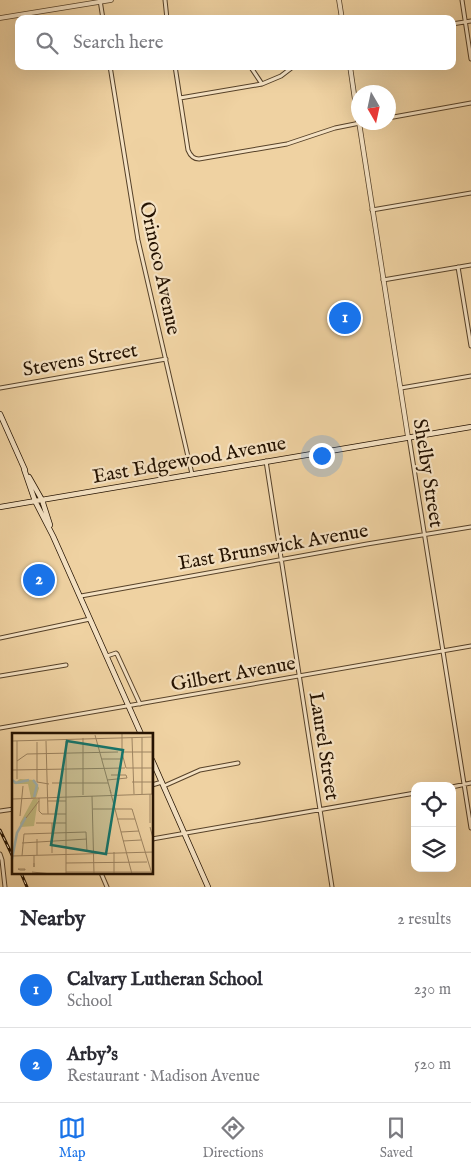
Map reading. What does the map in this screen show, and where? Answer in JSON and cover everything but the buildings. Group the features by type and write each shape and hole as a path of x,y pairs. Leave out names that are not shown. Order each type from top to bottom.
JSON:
{"main road":[{"path":"0,414 24,469 34,501 53,536 141,733"},
{"name":"East Edgewood Avenue","path":"0,507 471,427"},
{"path":"24,469 42,500 53,536"},
{"path":"154,764 208,887"}],"street":[{"path":"18,15 111,0"},
{"path":"165,0 167,15"},
{"path":"339,0 341,15"},
{"path":"462,0 471,59"},
{"path":"100,1 102,15"},
{"path":"0,18 15,15"},
{"path":"456,23 471,21"},
{"name":"Orinoco Avenue","path":"111,70 138,240 192,474"},
{"path":"176,70 189,154 199,159 278,146 351,124"},
{"path":"253,70 262,84"},
{"path":"180,98 262,84 281,76 289,70"},
{"name":"Shelby Street","path":"351,70 353,85"},
{"path":"396,117 471,103"},
{"name":"Shelby Street","path":"360,130 471,828"},
{"path":"372,210 471,193"},
{"path":"383,280 471,265"},
{"path":"458,267 471,346"},
{"name":"Stevens Street","path":"0,387 166,360"},
{"path":"401,388 471,376"},
{"name":"Laurel Street","path":"266,461 332,887"},
{"name":"East Brunswick Avenue","path":"80,596 471,527"},
{"path":"0,638 91,619"},
{"name":"Gilbert Avenue","path":"0,728 471,646"},
{"path":"107,656 118,654 140,704"},
{"path":"0,676 66,665"},
{"path":"154,785 163,784 200,770 238,764"},
{"path":"456,786 471,783"},
{"path":"154,839 411,794"},
{"path":"0,854 5,887"},
{"path":"101,874 107,887"}],"railway":[{"path":"0,830 12,855"},
{"path":"21,874 27,887"}],"place":[{"name":"Calvary Lutheran School","path":"345,318"},
{"name":"Arby's","path":"39,580"}]}
